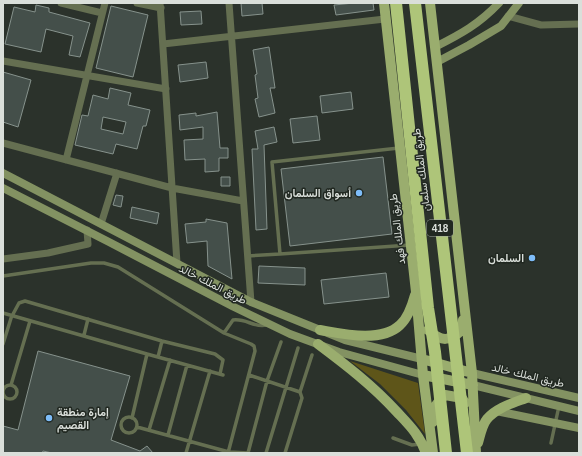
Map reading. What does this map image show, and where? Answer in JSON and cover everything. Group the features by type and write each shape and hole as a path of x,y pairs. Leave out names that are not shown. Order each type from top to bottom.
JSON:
{"highway":[{"name":"طريق الملك سلمان","path":"396,3 428,308 435,352 446,453"},
{"name":"طريق الملك سلمان","path":"415,3 473,452"}],"main road":[{"name":"طريق الملك فهد","path":"384,3 411,245 423,374 434,453"},
{"path":"430,3 472,374 473,452"},
{"path":"435,47 464,33 487,16 499,3"},
{"path":"437,62 501,26 519,3"},
{"name":"طريق الملك خالد","path":"3,173 251,302 345,340 422,359"},
{"name":"طريق الملك خالد","path":"3,188 87,230 185,282 290,334 339,352 423,374"},
{"path":"416,293 425,327 436,337 445,339 454,338 463,329 463,290"},
{"path":"320,330 346,335 368,336 390,332 401,325 410,312 416,293"},
{"path":"318,344 366,380 417,433 424,449"},
{"path":"422,359 472,374"},
{"path":"423,374 473,385"},
{"name":"طريق الملك خالد","path":"472,374 579,398"},
{"name":"طريق الملك خالد","path":"473,385 579,411"},
{"path":"434,453 432,411 445,395 462,398 470,412 473,452"},
{"path":"473,452 486,420 496,411 526,398"},
{"path":"496,411 579,428"}],"street":[{"path":"65,3 102,13"},
{"path":"66,160 105,3"},
{"path":"137,3 161,5 177,263"},
{"path":"229,3 251,302"},
{"path":"508,16 541,25 579,24"},
{"path":"163,44 385,19"},
{"path":"3,61 166,89"},
{"path":"3,143 172,188 243,201"},
{"path":"101,224 117,173"},
{"path":"3,259 48,253 88,244 87,230"}],"lane":[{"path":"280,254 272,162 400,148"},
{"path":"248,256 411,245"},
{"path":"3,276 91,263 104,263 118,267 224,333 254,346 255,352 228,453"},
{"path":"3,313 12,316 30,321 84,335 147,354 222,374 222,360 216,354 162,341 25,301 19,303 12,316 3,344"},
{"path":"84,335 88,319"},
{"path":"224,333 233,320 241,319 257,325 269,324"},
{"path":"12,385 30,321"},
{"path":"158,357 162,341"},
{"path":"137,427 228,453 248,453 267,381 281,342"},
{"path":"266,453 298,348"},
{"path":"132,418 147,354"},
{"path":"285,453 302,398 300,392 312,355"},
{"path":"149,430 170,360"},
{"path":"168,436 187,365"},
{"path":"186,453 210,371"},
{"path":"249,375 300,392"},
{"path":"12,385 16,390 15,396 8,398 5,397 3,390 5,387 12,385"},
{"path":"551,443 559,406"},
{"path":"125,418 132,418 137,423 137,427 129,434 126,433 121,428 122,420 125,418"},
{"path":"393,438 424,449"}],"shaded area":[{"path":"350,361 418,383 425,434 406,410 380,384"}],"building":[{"path":"241,3 262,3 263,14 242,16"},
{"path":"373,3 374,10 336,15 334,5"},
{"path":"36,5 49,8 49,12 90,23 80,57 69,55 73,36 46,29 41,52 5,44 14,7 35,12"},
{"path":"111,6 148,15 133,77 96,68"},
{"path":"201,11 202,24 181,25 180,12"},
{"path":"269,47 275,88 270,88 275,113 259,117 255,99 258,98 255,75 257,74 253,50"},
{"path":"206,62 208,78 180,82 178,65"},
{"path":"3,72 31,80 18,127 3,122"},
{"path":"110,88 131,93 128,105 150,110 146,126 143,126 137,149 116,144 113,154 75,145 82,115 88,116 93,95 108,99","holes":["103,117 126,122 123,134 101,129"]},
{"path":"351,92 353,109 322,113 320,96"},
{"path":"217,112 220,148 228,148 228,158 219,158 219,171 205,172 205,159 185,160 184,140 203,139 203,127 180,130 179,115 196,113 196,116"},
{"path":"317,116 320,140 293,143 290,119"},
{"path":"274,127 277,142 264,145 267,229 256,230 252,149 258,149 255,131"},
{"path":"383,157 392,234 290,246 281,169"},
{"path":"221,177 230,177 230,186 221,186"},
{"path":"116,195 123,196 121,207 113,205"},
{"path":"132,207 159,213 157,224 130,218"},
{"path":"206,219 227,223 232,279 208,266 207,241 187,243 185,224 206,222"},
{"path":"259,266 305,268 305,285 258,283"},
{"path":"386,273 389,297 324,304 321,280"},
{"path":"38,351 130,376 111,440 140,451 147,446 153,453 52,453 43,451 42,453 3,453 3,426 18,430"}],"place":[{"name":"أسواق السلمان","path":"359,193"},
{"name":"السلمان","path":"532,258"},
{"name":"إمارة منطقة القصيم","path":"49,418"}]}
